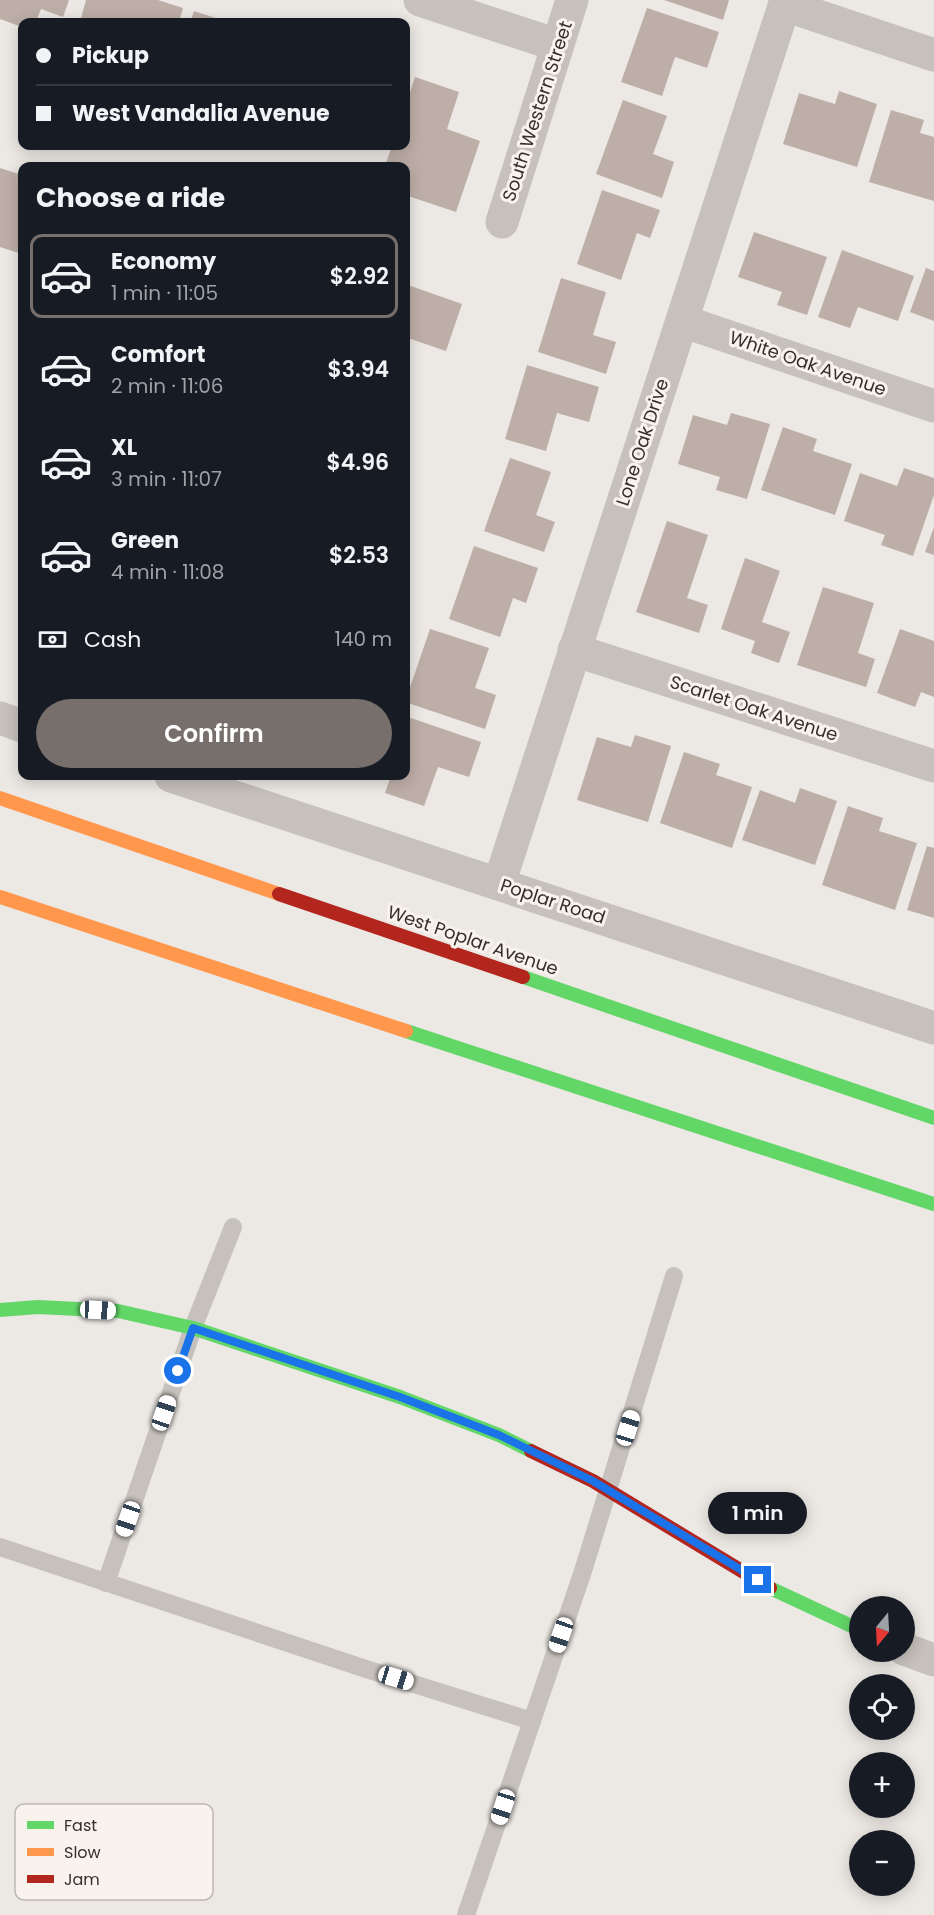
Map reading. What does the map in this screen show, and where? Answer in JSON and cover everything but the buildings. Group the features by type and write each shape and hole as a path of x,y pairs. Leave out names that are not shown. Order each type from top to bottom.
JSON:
{"main road":[{"name":"West Poplar Avenue","path":"0,798 934,1118"},
{"path":"0,897 934,1204"},
{"path":"0,1310 38,1307 118,1311 193,1328 400,1397 488,1431 593,1481 777,1592 849,1624"}],"street":[{"path":"420,0 557,45"},
{"name":"South Western Street","path":"502,222 572,0"},
{"path":"785,3 934,55"},
{"name":"Lone Oak Drive","path":"499,884 785,3"},
{"name":"White Oak Avenue","path":"682,321 934,406"},
{"name":"Scarlet Oak Avenue","path":"574,650 934,766"},
{"path":"0,718 18,725"},
{"name":"Poplar Road","path":"183,780 934,1028"},
{"path":"915,1653 934,1660"}],"lane":[{"path":"106,1583 193,1328 233,1227"},
{"path":"466,1915 608,1491 674,1276"},
{"path":"0,1547 366,1669 532,1721"}],"traffic: fast":[{"path":"523,977 934,1118"},
{"path":"406,1031 934,1204"},
{"path":"0,1310 38,1307 118,1311 193,1328 400,1397 499,1435 531,1451"},
{"path":"770,1588 849,1625"}],"traffic: slow":[{"path":"0,798 279,894"},
{"path":"0,897 406,1031"}],"traffic: jam":[{"path":"279,894 523,977"},
{"path":"531,1451 593,1481 770,1588"}],"route":[{"path":"178,1371 193,1328 400,1397 499,1435 593,1481 758,1580"}]}
